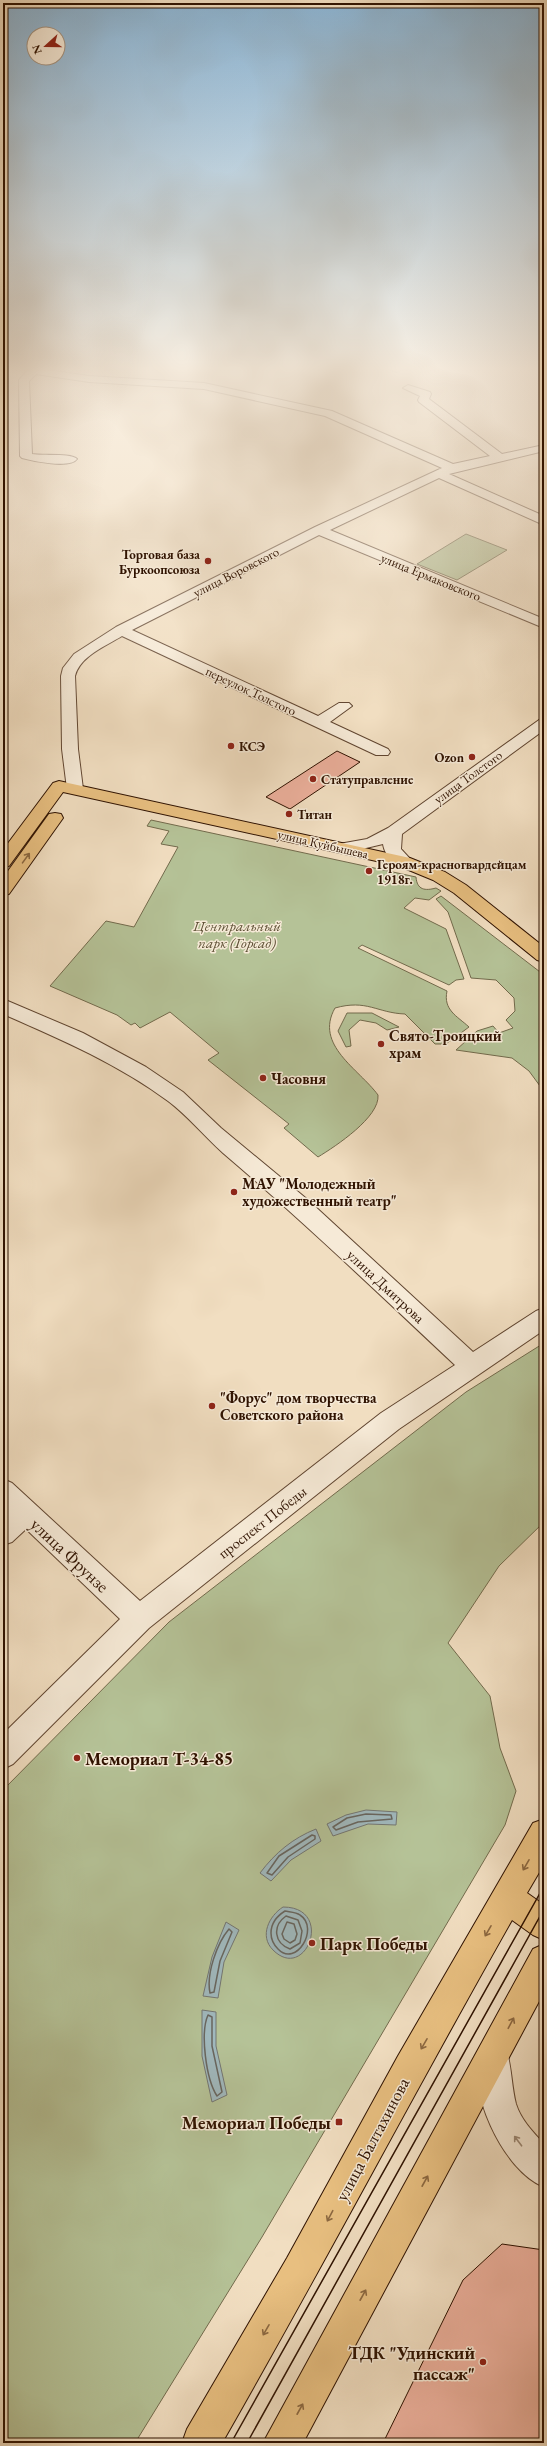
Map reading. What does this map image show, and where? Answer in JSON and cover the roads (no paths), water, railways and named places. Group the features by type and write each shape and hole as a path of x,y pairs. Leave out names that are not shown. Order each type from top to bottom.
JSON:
{"main road":[{"name":"улица Куйбышева","path":"67,788 404,862 439,876 460,889 544,956"},
{"path":"3,862 67,788"},
{"path":"3,890 67,788"},
{"name":"улица Балтахинова","path":"201,2443 300,2271 410,2068 544,1834"},
{"path":"507,1897 544,1924"},
{"path":"282,2443 493,2058 544,1960"}],"street":[{"name":"улица Воровского","path":"67,788 72,760 70,668 79,657 121,630 319,530 424,481"},
{"path":"455,481 544,521"},
{"name":"улица Ермаковского","path":"319,530 544,624"},
{"name":"переулок Толстого","path":"121,630 382,752"},
{"path":"318,723 344,706"},
{"name":"улица Толстого","path":"345,848 372,843 394,832 544,723"},
{"path":"394,832 390,842 391,849 404,862"},
{"name":"улица Дмитрова","path":"3,1006 76,1038 139,1072 176,1097 214,1133 300,1206 473,1367"},
{"name":"проспект Победы","path":"3,1754 138,1619 390,1421 473,1367 544,1318"},
{"name":"улица Фрунзе","path":"3,1491 138,1619"},
{"path":"3,1533 25,1513"},
{"path":"493,2058 500,2108 516,2139 544,2170"}],"water":[{"path":"366,1810 397,1812 396,1825 368,1824 333,1836 327,1824 346,1815"},
{"path":"316,1829 321,1841 291,1860 271,1881 260,1873 285,1847"},
{"path":"283,1907 299,1910 308,1918 311,1929 310,1941 304,1951 296,1957 285,1958 273,1950 267,1939 266,1933 270,1921"},
{"path":"226,1922 239,1930 224,1962 218,1998 203,1996 212,1957"},
{"path":"202,2010 216,2012 216,2046 227,2095 212,2102 202,2056"}],"tram line":[{"path":"231,2443 544,1886"},
{"path":"247,2443 544,1909"}],"place":[{"name":"Торговая база Буркоопсоюза","path":"208,561"},
{"name":"КСЭ","path":"231,746"},
{"name":"Ozon","path":"472,757"},
{"name":"Статуправление","path":"313,779"},
{"name":"Титан","path":"289,814"},
{"name":"Героям-красногвардейцам 1918г.","path":"369,871"},
{"name":"Свято-Троицкий храм","path":"381,1044"},
{"name":"Часовня","path":"263,1078"},
{"name":"МАУ \"Молодежный художественный театр\"","path":"234,1192"},
{"name":"\"Форус\" дом творчества Советского района","path":"212,1406"},
{"name":"Мемориал Т-34-85","path":"77,1758"},
{"name":"Парк Победы","path":"312,1943"},
{"name":"Мемориал Победы","path":"339,2122"},
{"name":"ТДК \"Удинский пассаж\"","path":"483,2362"}],"park label":[{"name":"Центральный парк (Горсад)","path":"237,934"}]}
